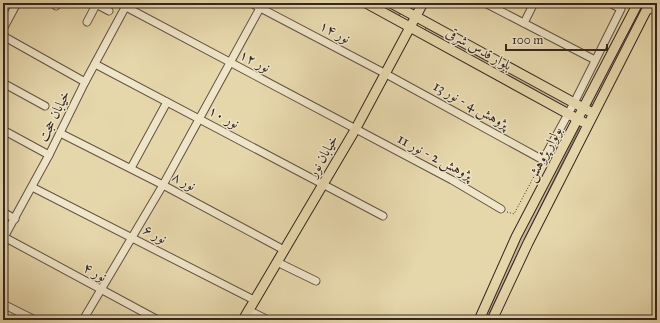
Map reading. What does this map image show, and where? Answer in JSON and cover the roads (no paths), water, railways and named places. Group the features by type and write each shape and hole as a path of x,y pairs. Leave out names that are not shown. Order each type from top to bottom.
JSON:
{"main road":[{"name":"بلوار قدس شرقی","path":"366,3 588,125"},
{"name":"بلوار قدس شرقی","path":"391,3 594,114"},
{"name":"خیابان نور","path":"243,320 355,130 423,3"},
{"name":"بولوار پژوهش","path":"479,320 516,237 638,3"},
{"name":"بولوار پژوهش","path":"492,320 528,243 648,7"}],"street":[{"path":"3,29 17,3"},
{"path":"87,22 96,3 109,10"},
{"name":"نور ۱۴","path":"251,3 386,74"},
{"path":"485,3 595,60"},
{"path":"524,23 534,3"},
{"path":"568,114 621,9 610,3"},
{"name":"نور ۱۲","path":"126,5 355,130"},
{"name":"خیابان حجت","path":"3,238 15,219 49,155 85,82 126,5"},
{"path":"648,7 657,7"},
{"path":"83,320 163,185 260,8"},
{"path":"3,36 85,82"},
{"name":"نور ۱۰","path":"95,64 383,216"},
{"name":"پژوهش 4 - نور 13","path":"386,74 543,160 568,114"},
{"path":"3,83 45,106"},
{"path":"131,168 167,102"},
{"path":"3,130 49,155"},
{"name":"پژوهش 2 - نور 11","path":"355,130 452,180 501,209"},
{"name":"نور ۸","path":"60,133 131,168 284,250"},
{"name":"نور ۶","path":"32,187 254,300"},
{"path":"3,212 15,219"},
{"name":"نور ۴","path":"3,238 158,320"},
{"path":"277,262 316,281"},
{"path":"3,304 35,320"},
{"path":"248,310 268,320"}]}
